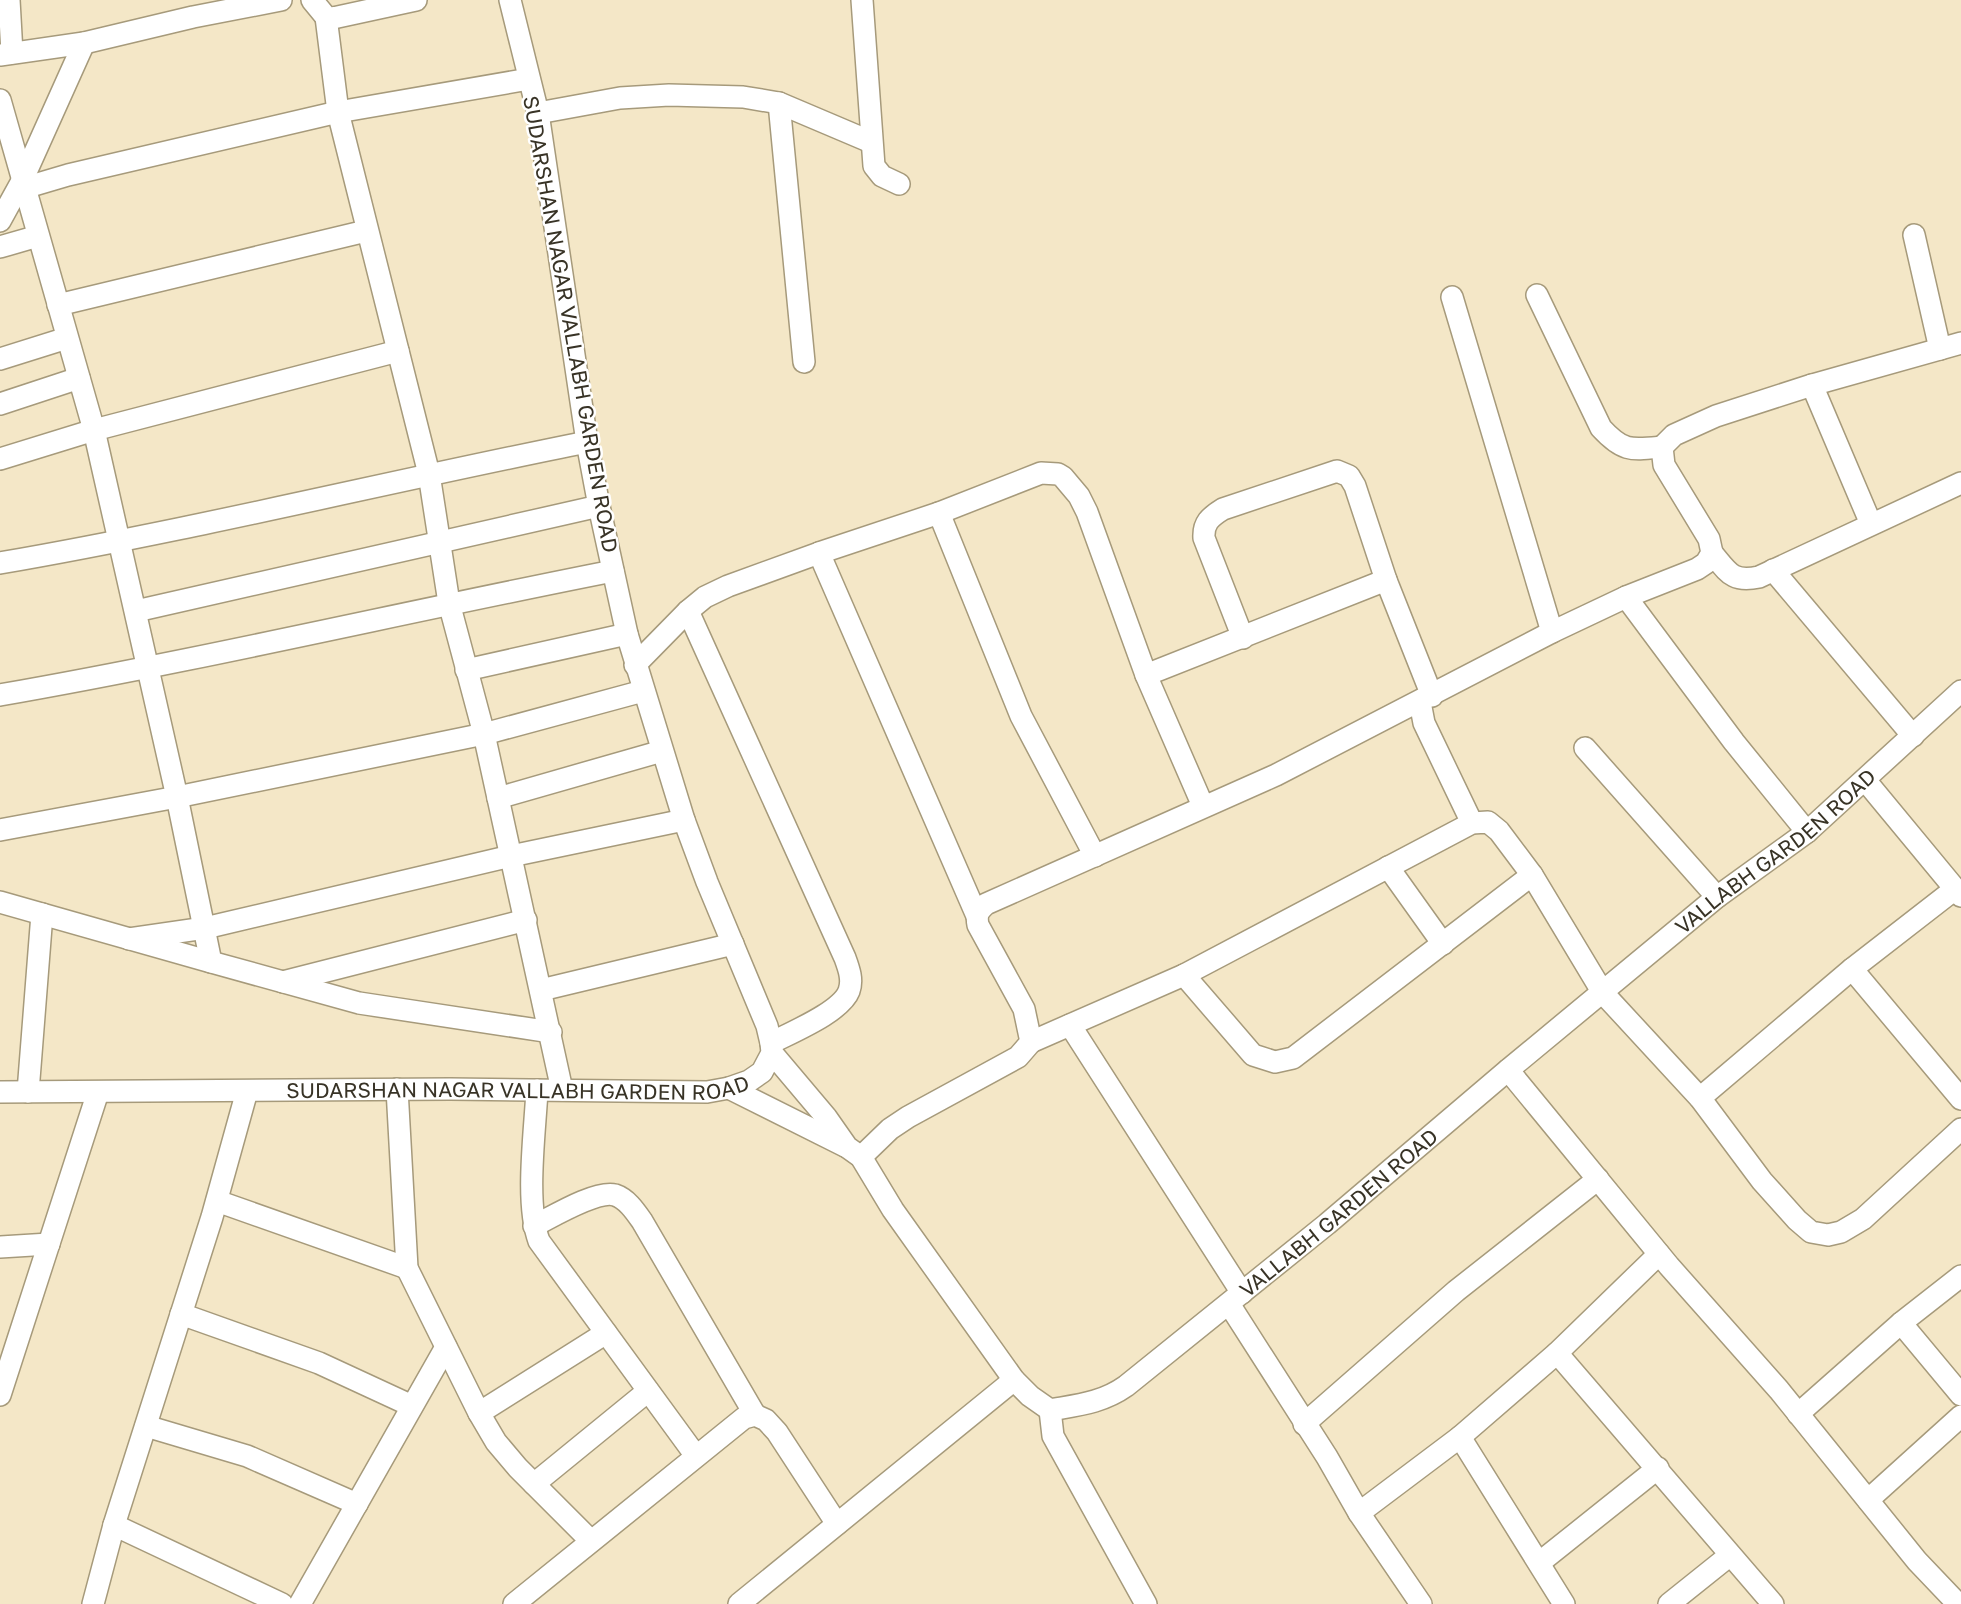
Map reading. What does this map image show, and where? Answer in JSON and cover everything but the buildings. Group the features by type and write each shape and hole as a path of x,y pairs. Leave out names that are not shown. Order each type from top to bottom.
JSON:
{"street":[{"path":"9,0 6,54 84,43 192,8 281,0"},
{"path":"312,0 326,17 338,112 429,474 449,603 484,734 562,1090"},
{"path":"326,17 340,17 416,0"},
{"name":"SUDARSHAN NAGAR VALLABH GARDEN ROAD","path":"0,1091 707,1091 729,1088 749,1081 762,1072 772,1048 767,1026 684,820 627,634 598,506 587,442 538,113 510,0"},
{"path":"862,0 874,166 877,172 898,184"},
{"path":"0,221 23,184 84,43"},
{"path":"23,184 338,112 530,79"},
{"path":"538,113 620,98 743,97 779,103 871,142"},
{"path":"0,100 94,430 149,669 211,962"},
{"path":"779,103 804,362"},
{"path":"58,305 366,230"},
{"path":"1914,235 1940,349"},
{"path":"0,247 38,236"},
{"path":"1537,295 1601,428 1615,444 1634,450 1662,447 1674,435 1716,416 1812,385 1961,343"},
{"path":"1452,298 1552,632"},
{"path":"0,359 67,338"},
{"path":"0,459 94,430 398,351"},
{"path":"0,404 79,378"},
{"path":"1812,385 1871,524"},
{"path":"0,563 121,542 587,442"},
{"path":"1662,447 1664,465 1709,539 1712,553 1731,576 1745,580 1773,570 1961,483"},
{"path":"1243,638 1204,538 1203,527 1223,509 1337,471 1349,476 1355,486 1426,699 1424,723 1472,823"},
{"path":"635,665 688,611 705,597 728,586 939,513 1041,473 1058,474 1079,496 1087,512 1146,675 1203,806"},
{"path":"136,611 598,506"},
{"path":"939,513 1021,716 1096,856"},
{"path":"818,553 982,934 1024,1009 1031,1042"},
{"path":"976,916 986,904 1276,775 1552,632 1626,597 1697,569 1706,563 1712,553"},
{"path":"1773,570 1913,736"},
{"path":"0,695 149,669 449,603 613,571"},
{"path":"1146,675 1386,580"},
{"path":"1626,597 1734,742 1807,832"},
{"path":"688,611 851,976 845,999 772,1048 854,1152 1014,1380 1049,1410 1053,1436 1146,1604"},
{"path":"466,670 627,634"},
{"path":"0,830 484,734 643,691"},
{"name":"VALLABH GARDEN ROAD","path":"1049,1410 1097,1402 1112,1396 1236,1299 1717,897 1807,832 1960,694"},
{"path":"1585,748 1717,897"},
{"path":"498,798 662,751"},
{"path":"1700,1098 1852,969 1958,893 1864,780"},
{"path":"129,939 205,928 511,856 684,820"},
{"path":"854,1152 1018,1057 1031,1042 1184,975 1472,823 1488,822 1499,831 1532,875 1602,993 1700,1098 1762,1181 1797,1220 1811,1231 1828,1235 1841,1233 1863,1219 1961,1129"},
{"path":"1388,867 1443,944"},
{"path":"1184,975 1254,1055 1275,1062 1293,1058 1532,875"},
{"path":"0,902 359,1003 551,1032"},
{"path":"28,1091 42,914"},
{"path":"281,982 526,920"},
{"path":"541,990 733,944"},
{"path":"1852,969 1961,1099"},
{"path":"1070,1025 1236,1299 1304,1424 1327,1457 1359,1513 1421,1604"},
{"path":"1508,1070 1659,1254 1798,1414 1917,1561 1958,1604"},
{"path":"729,1088 854,1152"},
{"path":"397,1089 407,1268 478,1413 496,1442 592,1541"},
{"path":"537,1090 532,1201 534,1226 539,1241 696,1456"},
{"path":"0,1395 5,1365 49,1244 99,1091"},
{"path":"93,1604 114,1525 216,1201 247,1091"},
{"path":"1304,1424 1456,1291 1598,1179"},
{"path":"534,1226 602,1194 616,1195 630,1205 642,1221 755,1415 766,1420 776,1432 836,1524"},
{"path":"216,1201 407,1268"},
{"path":"0,1247 49,1244"},
{"path":"1359,1513 1460,1437 1557,1353 1659,1254"},
{"path":"1798,1414 1901,1323 1961,1276"},
{"path":"181,1314 319,1363 412,1406"},
{"path":"1901,1323 1961,1395"},
{"path":"478,1413 606,1333"},
{"path":"300,1604 446,1347"},
{"path":"1557,1353 1773,1604"},
{"path":"739,1604 1014,1380"},
{"path":"534,1484 648,1391"},
{"path":"514,1604 744,1418 755,1415"},
{"path":"1868,1500 1961,1416"},
{"path":"146,1426 247,1456 356,1504"},
{"path":"1460,1437 1564,1604"},
{"path":"1539,1563 1658,1468"},
{"path":"114,1525 282,1604"},
{"path":"1669,1604 1729,1556"}]}
